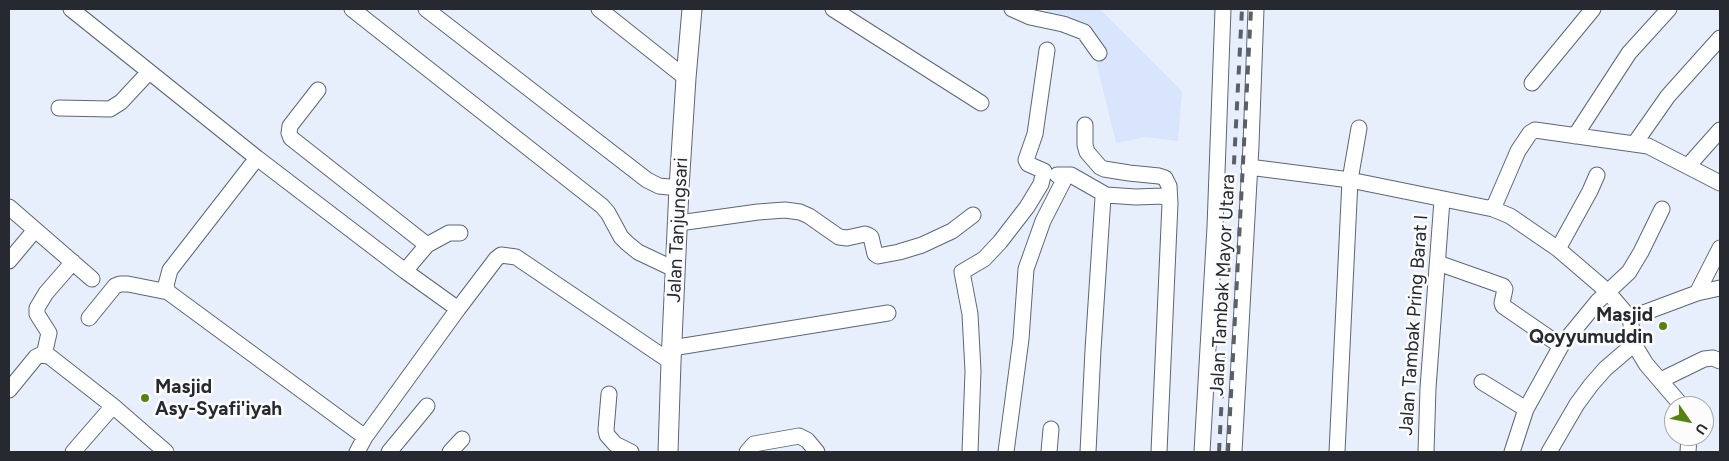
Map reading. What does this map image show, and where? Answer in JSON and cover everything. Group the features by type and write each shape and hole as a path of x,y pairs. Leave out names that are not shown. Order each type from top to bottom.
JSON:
{"main road":[{"name":"Jalan Tanjungsari","path":"668,452 679,188 692,9"}],"street":[{"path":"72,9 257,158 458,309"},
{"path":"352,9 602,206 622,237 638,252 676,270"},
{"path":"426,9 648,180 659,186 679,188"},
{"path":"599,9 686,78"},
{"path":"833,9 981,103"},
{"path":"1012,9 1030,17 1063,24 1084,32 1098,53"},
{"path":"1202,452 1215,227 1222,9"},
{"name":"Jalan Tambak Mayor Utara","path":"1234,452 1251,145 1256,9"},
{"path":"1532,83 1593,9"},
{"path":"1575,136 1629,53 1669,9"},
{"path":"1635,143 1668,96 1720,38"},
{"path":"1047,50 1035,134 1026,160 1028,164 1042,177 1071,175 1106,194 1136,197 1163,196 1170,203"},
{"path":"59,108 110,109 121,102 149,72"},
{"path":"318,90 290,126 289,133 291,138 427,245"},
{"path":"1086,125 1085,145 1096,164 1104,169 1159,176 1165,178 1169,186 1170,203 1159,452"},
{"path":"1337,452 1350,180 1359,128"},
{"path":"1493,209 1510,166 1528,135 1535,130 1648,146 1720,183"},
{"path":"1688,166 1720,130"},
{"path":"168,292 166,285 170,270 257,158"},
{"path":"1249,167 1350,180 1493,209 1510,216 1558,249 1607,291 1630,318 1634,344 1646,364 1674,396"},
{"path":"1558,249 1597,175"},
{"path":"1006,452 1020,339 1026,269 1043,221 1066,176"},
{"path":"970,452 973,371 970,314 962,272 984,259 1000,242 1028,207 1042,177"},
{"path":"1088,452 1102,204 1103,197 1106,194"},
{"name":"Jalan Tambak Pring Barat I","path":"1426,452 1428,388 1442,200"},
{"path":"9,207 92,279"},
{"path":"1512,452 1526,410 1561,346 1607,291 1629,272 1662,209"},
{"path":"679,223 758,212 785,210 800,212 839,237 847,238 868,235 875,254 883,256 907,250 937,238 952,231 972,215"},
{"path":"9,261 35,230"},
{"path":"405,271 427,245 449,233 460,233"},
{"path":"1697,293 1720,248"},
{"path":"357,452 365,437 458,309 501,255 516,257 671,355 888,313"},
{"path":"9,390 40,356 49,333 37,314 37,308 46,293 73,262"},
{"path":"1438,263 1503,286 1505,289 1503,306 1561,346"},
{"path":"89,318 115,286 120,284 168,292 365,437"},
{"path":"1630,318 1697,293 1720,288"},
{"path":"1550,452 1577,404 1591,385 1605,369 1634,344"},
{"path":"40,356 49,356 113,406 166,452"},
{"path":"1661,380 1704,359 1713,358 1720,361"},
{"path":"1482,382 1526,410"},
{"path":"609,394 607,435 615,444 631,452"},
{"path":"73,452 113,406"},
{"path":"389,452 427,406"},
{"path":"1049,452 1050,429"},
{"path":"748,452 754,444 799,436 808,440 817,452"},
{"path":"450,452 462,439"}],"shaded area":[{"path":"1048,9 1097,9 1103,12 1182,91 1178,141 1146,137 1116,143 1088,29 1043,18"}],"railway":[{"path":"1219,452 1242,9"},
{"path":"1228,452 1251,9"}],"place":[{"name":"Masjid Qoyyumuddin","path":"1663,326"},
{"name":"Masjid Asy-Syafi'iyah","path":"145,398"}]}
